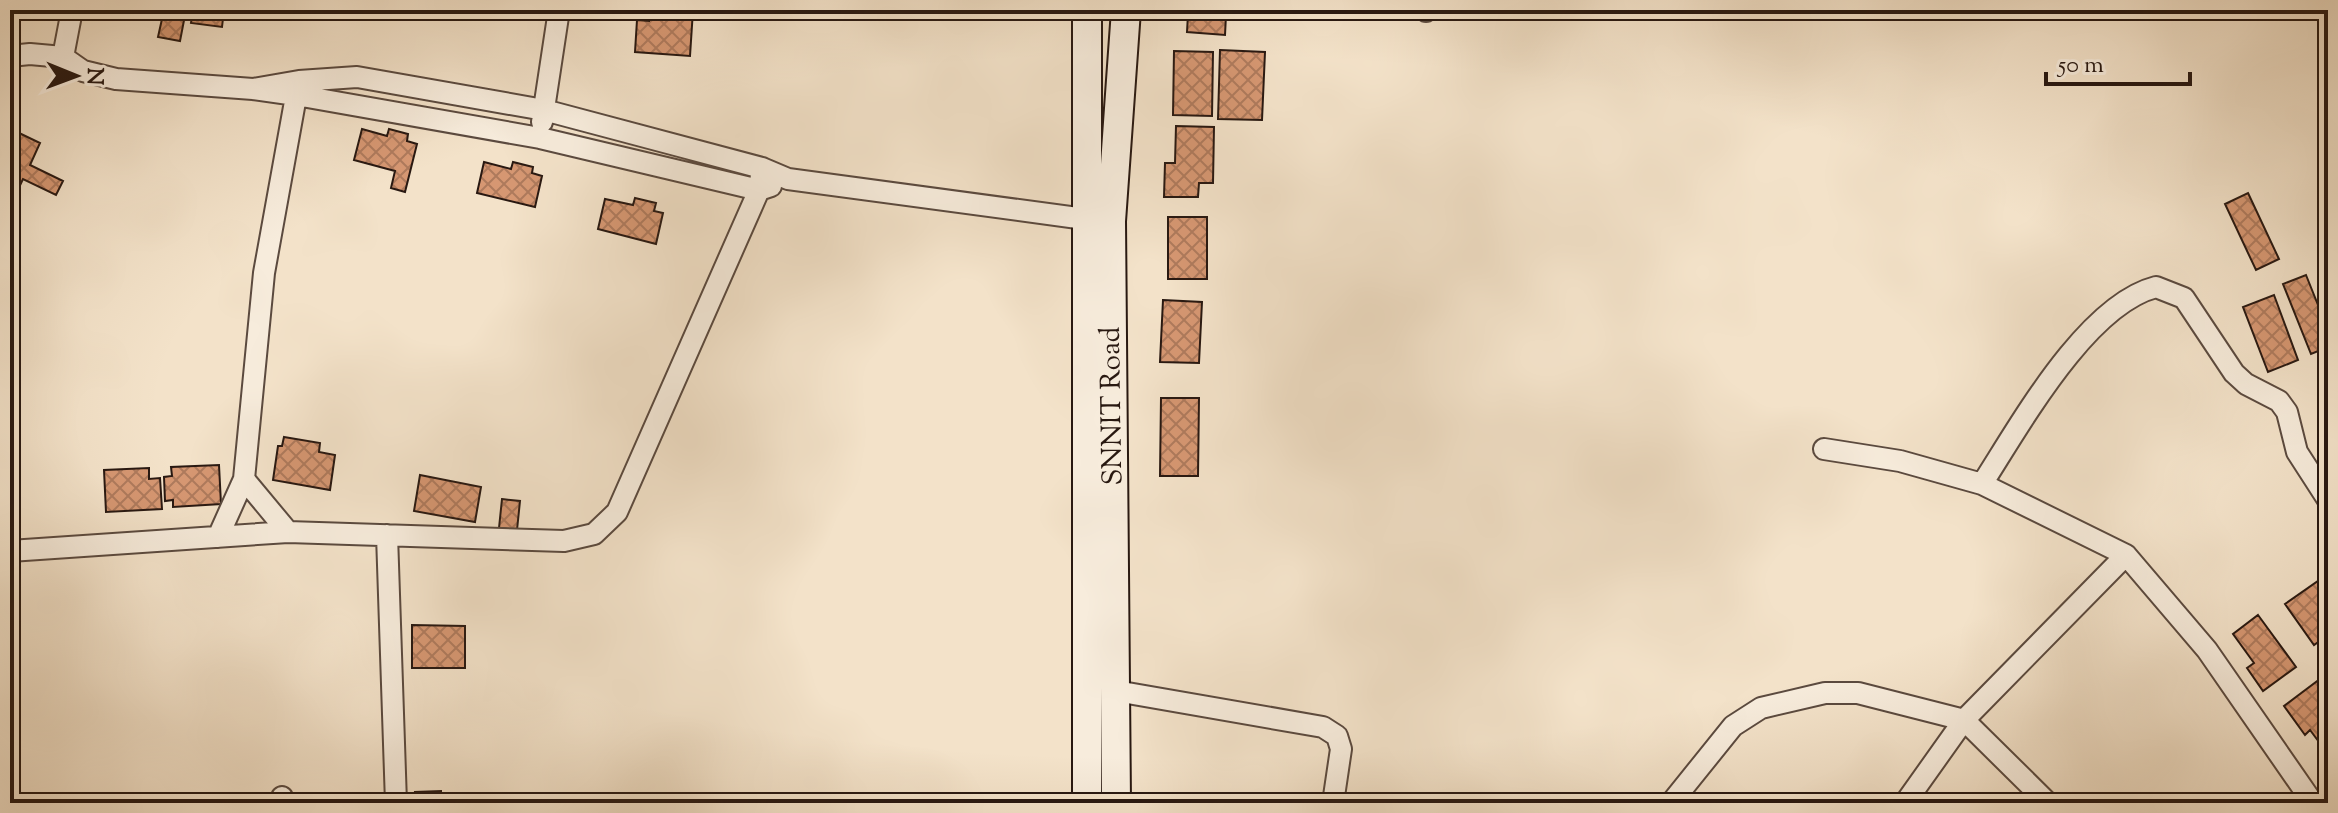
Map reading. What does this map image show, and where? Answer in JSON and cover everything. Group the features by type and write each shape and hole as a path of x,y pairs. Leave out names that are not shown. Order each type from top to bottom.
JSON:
{"street":[{"path":"63,57 72,10"},
{"path":"540,138 559,10"},
{"name":"SNNIT Road","path":"1087,10 1087,803"},
{"name":"SNNIT Road","path":"1116,803 1111,221 1126,10"},
{"path":"10,56 63,57 83,71 116,79 253,89 298,88 357,77 544,110 762,168 788,179 1085,219"},
{"path":"298,88 540,138 759,190 788,179"},
{"path":"218,537 244,479 264,273 298,88"},
{"path":"10,551 288,532 564,541 594,534 617,512 759,190 762,168"},
{"path":"1982,484 2067,355 2126,299 2156,287 2184,298 2234,373 2246,384 2279,401 2287,412 2297,452 2328,500"},
{"path":"1824,449 1900,461 1982,484 2126,555 2207,650 2313,803"},
{"path":"244,479 288,532"},
{"path":"387,535 396,803"},
{"path":"1086,542 1115,542"},
{"path":"1905,803 1964,720 2126,555"},
{"path":"1086,593 1115,593"},
{"path":"1116,691 1323,727 1337,736 1341,749 1333,803"},
{"path":"1671,803 1733,726 1761,708 1825,693 1858,693 1964,720 2045,802"}],"building":[{"path":"164,10 186,10 180,41 158,37"},
{"path":"193,10 224,10 222,27 191,23"},
{"path":"645,10 693,10 690,56 635,52 637,20 649,21 649,17 644,16"},
{"path":"1180,10 1223,10 1222,14 1226,15 1225,35 1187,32 1188,14 1179,14"},
{"path":"1220,50 1265,52 1262,120 1218,119"},
{"path":"1174,51 1213,52 1212,116 1173,115"},
{"path":"1176,126 1214,127 1213,183 1199,183 1198,197 1164,197 1165,163 1175,163"},
{"path":"362,129 387,136 389,129 408,134 407,141 417,144 405,192 391,188 395,171 354,160"},
{"path":"17,132 40,143 30,165 63,181 56,195 23,179 15,196 10,194 10,147"},
{"path":"484,162 511,169 513,162 533,167 532,173 542,176 535,207 477,193"},
{"path":"2248,193 2279,259 2256,270 2225,204"},
{"path":"635,198 656,203 654,211 663,213 656,244 598,229 605,199 633,205"},
{"path":"1168,217 1207,217 1207,279 1168,279"},
{"path":"2306,275 2328,330 2328,347 2311,354 2283,284"},
{"path":"2274,295 2298,360 2268,372 2243,307"},
{"path":"1163,300 1202,302 1199,363 1160,362"},
{"path":"1161,398 1199,398 1198,476 1160,476"},
{"path":"284,437 320,443 319,452 335,455 330,490 273,480 278,446 282,446"},
{"path":"219,465 221,504 173,507 173,500 165,501 164,477 172,476 171,467"},
{"path":"149,468 149,479 160,478 162,509 106,512 104,470"},
{"path":"420,475 481,487 475,522 414,511"},
{"path":"502,499 520,501 517,530 499,528"},
{"path":"2328,574 2328,635 2314,645 2285,604"},
{"path":"2258,615 2296,667 2263,691 2247,668 2254,663 2233,634"},
{"path":"412,625 465,626 465,668 412,668"},
{"path":"2320,679 2328,691 2328,754 2310,730 2305,735 2284,706"},
{"path":"441,791 441,803 416,803 415,792"}]}
